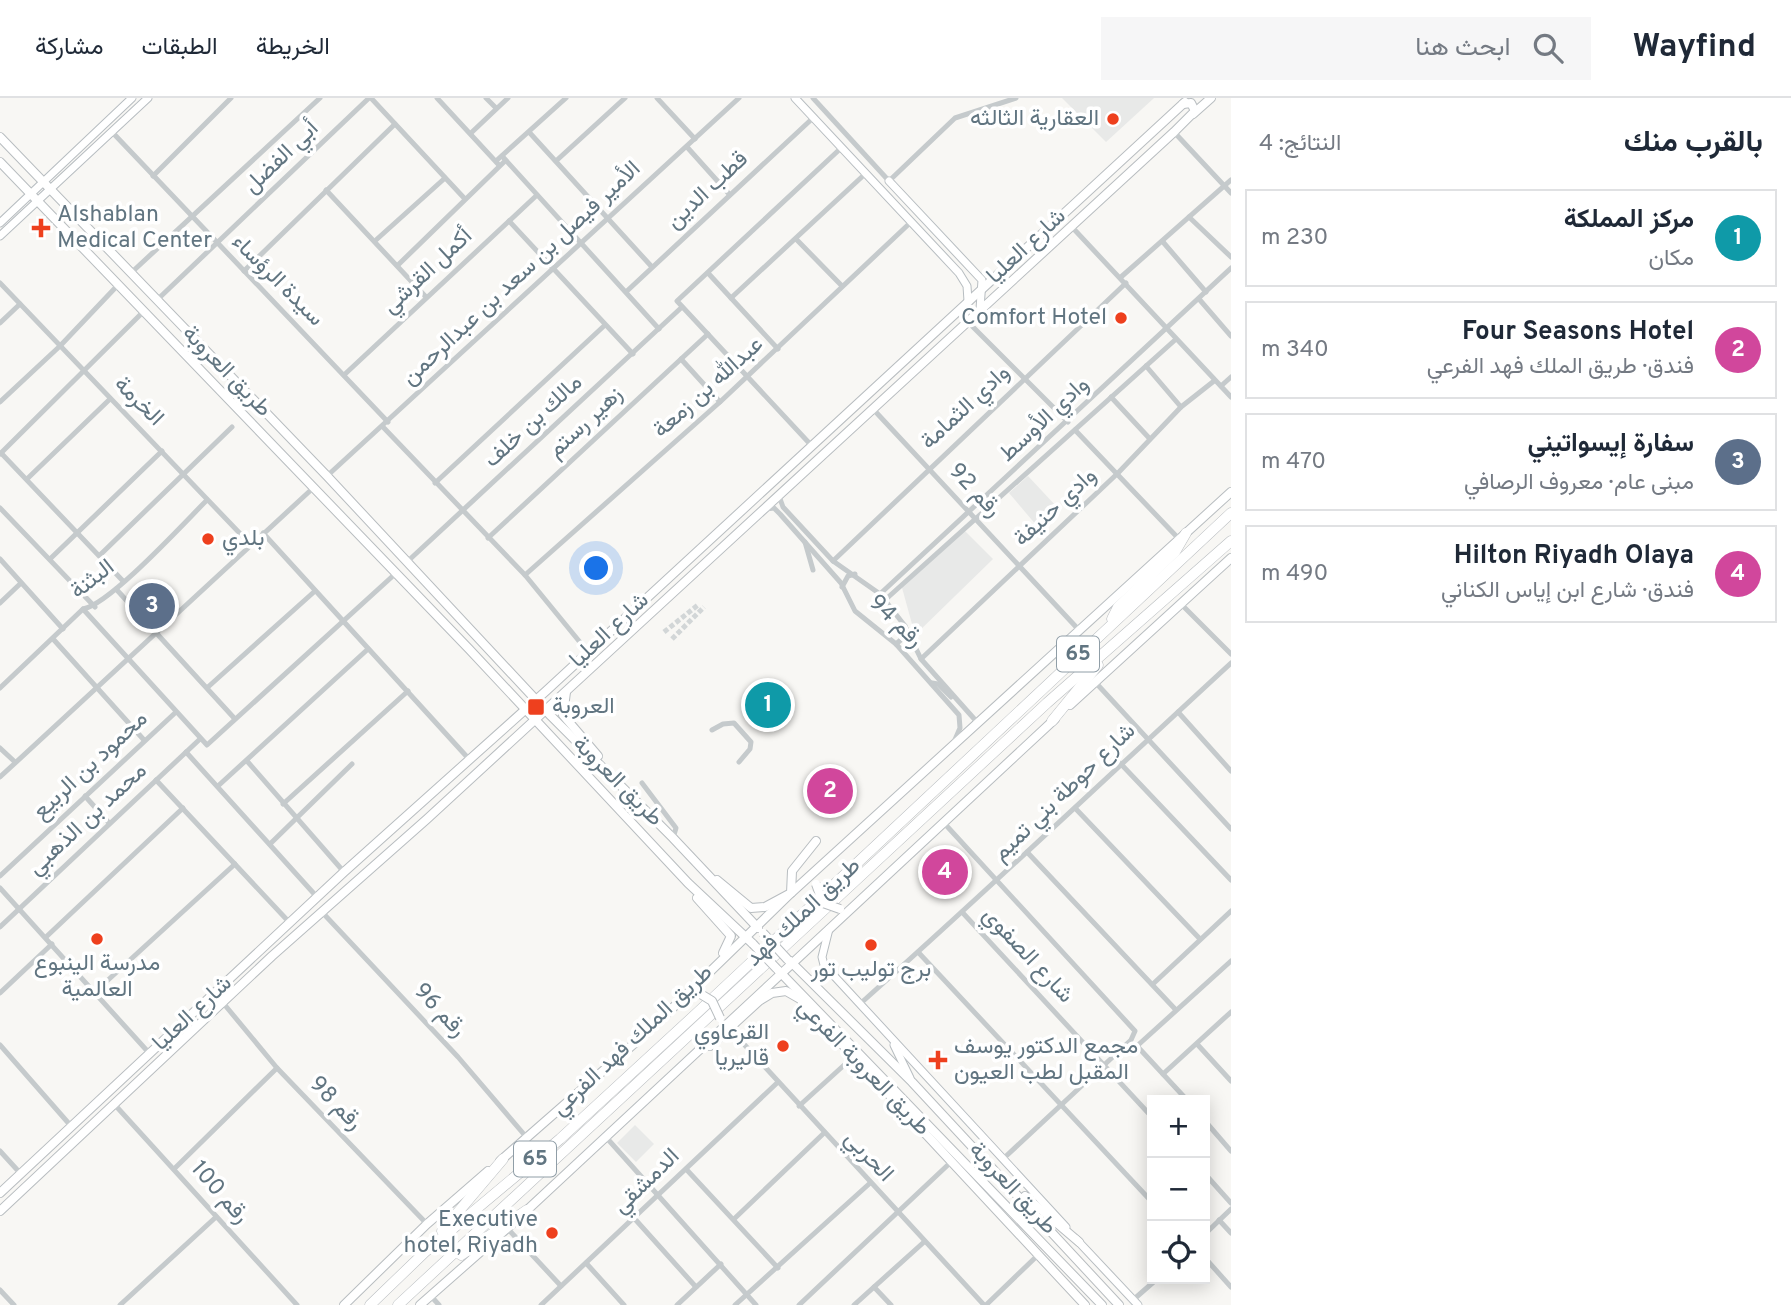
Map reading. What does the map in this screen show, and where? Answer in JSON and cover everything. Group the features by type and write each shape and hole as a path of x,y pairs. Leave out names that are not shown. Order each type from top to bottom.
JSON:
{"highway":[{"name":"طريق الملك فهد","path":"370,1305 425,1252 560,1139 659,1048 1231,513"},
{"path":"1112,622 1118,607 1175,552 1183,536"},
{"name":"طريق الملك فهد","path":"398,1305 1046,703 1231,543"},
{"path":"1052,721 1108,651"},
{"path":"425,1252 503,1159"},
{"path":"432,1275 527,1210"}],"main road":[{"name":"شارع العليا","path":"0,1212 321,911 534,720 1211,98"},
{"name":"شارع العليا","path":"0,1193 289,922 588,652 1187,101 1195,108 1189,118"},
{"name":"طريق العروبة","path":"0,137 408,561 545,709 673,838 790,962 912,1082 1119,1305"},
{"name":"طريق العروبة","path":"0,162 525,709 688,883 753,944 1102,1305"},
{"path":"777,476 775,490 786,486"},
{"name":"طريق الملك فهد الفرعي","path":"344,1305 427,1224 528,1139 652,1028 791,893 1231,492"},
{"path":"681,1066 779,971 1231,558"},
{"path":"568,687 563,698 563,715 605,768"},
{"path":"703,870 751,908 765,907 791,893 792,871 816,841"},
{"path":"826,862 816,884 823,903 840,909 859,899"},
{"path":"688,883 696,898 731,936 715,965"},
{"path":"262,949 286,926 295,925 296,931 291,939"},
{"path":"789,982 800,999 811,1004"},
{"name":"طريق العروبة الفرعي","path":"681,1066 772,993 786,991 800,999 1085,1305"},
{"path":"420,1305 470,1265 713,1036 720,1018 712,1001 699,993 690,996 652,1028"},
{"path":"907,1103 926,1133"},
{"path":"62,1135 51,1147 53,1151 75,1140"},
{"path":"996,1170 1079,1242"}],"street":[{"path":"0,236 33,198 43,181 132,98"},
{"path":"0,223 50,188 113,133 148,98"},
{"path":"153,176 231,98"},
{"path":"132,272 320,98"},
{"path":"370,98 466,199"},
{"name":"أبي الفضل","path":"157,300 370,98"},
{"path":"437,98 498,163"},
{"path":"486,98 496,108"},
{"path":"471,133 508,98"},
{"path":"398,265 566,98"},
{"path":"556,161 625,98"},
{"path":"657,98 695,139"},
{"name":"الأمير فيصل بن سعد بن عبدالرحمن","path":"327,476 739,98"},
{"path":"796,98 840,149 959,273 967,286 968,301"},
{"path":"813,98 982,280 980,309"},
{"path":"889,181 955,118 1016,98"},
{"name":"قطب الدين","path":"627,291 814,117"},
{"path":"244,271 395,124"},
{"path":"529,132 652,267"},
{"path":"1174,132 1231,193"},
{"name":"سيدة الرؤساء","path":"113,133 344,375 435,483 525,575 588,652"},
{"path":"687,146 730,195"},
{"name":"مالك بن خلف","path":"408,561 633,354 708,273 840,149"},
{"path":"503,158 659,329"},
{"path":"731,298 864,174"},
{"path":"376,240 445,177"},
{"path":"1121,277 1231,180"},
{"path":"326,190 376,240 426,298"},
{"name":"أكمل القرشي","path":"344,375 537,195"},
{"path":"1189,217 1231,257"},
{"path":"509,222 633,354"},
{"name":"عبدالله بن زمعة","path":"525,575 778,349 911,222"},
{"path":"1071,226 1121,277 1166,331 1231,397"},
{"path":"796,239 842,286"},
{"path":"1163,242 1206,292"},
{"path":"959,273 965,272 968,265"},
{"name":"وادي الأوسط","path":"880,594 1230,270"},
{"path":"708,273 778,349"},
{"name":"الخرمة","path":"0,283 251,545"},
{"name":"وادي الثمامة","path":"833,561 928,467 1126,283"},
{"path":"0,402 60,346 117,286"},
{"path":"1199,299 1231,336"},
{"path":"0,323 20,304"},
{"path":"680,304 811,445"},
{"path":"122,581 1,453 143,312"},
{"path":"967,321 1026,377 1068,422"},
{"path":"435,483 605,325"},
{"name":"زهير رستم","path":"488,538 708,334"},
{"name":"وادي الأوسط","path":"886,600 1175,340"},
{"path":"681,359 720,402"},
{"path":"1146,366 1181,407"},
{"path":"1221,386 1231,377"},
{"name":"وادي حنيفة","path":"921,659 1118,473 1181,407 1214,381"},
{"path":"1111,397 1150,439"},
{"path":"27,479 110,399"},
{"name":"رقم 92","path":"873,409 1078,629"},
{"path":"100,555 232,427"},
{"path":"1075,430 1183,536"},
{"path":"50,558 162,451"},
{"name":"رقم 94","path":"786,486 779,498 783,507 833,561 855,574 886,600 905,626 921,659 977,722"},
{"path":"0,777 312,489"},
{"name":"البثنة","path":"0,688 83,610 95,607 116,589 207,500"},
{"name":"رقم 94","path":"760,511 774,508 842,587 855,611 866,623 896,644 960,715 960,728 954,743"},
{"path":"1,513 50,558 95,607"},
{"path":"263,533 468,758"},
{"path":"804,542 813,570"},
{"path":"0,559 63,629"},
{"path":"83,610 207,745 395,574"},
{"path":"842,587 845,579 855,574"},
{"path":"0,603 21,583"},
{"path":"116,589 235,719"},
{"path":"208,687 315,591"},
{"path":"1181,604 1231,654"},
{"path":"896,644 903,638 905,626"},
{"path":"54,640 144,740"},
{"path":"218,786 368,649"},
{"name":"شارع حوطة بني تميم","path":"861,1003 997,882 1120,763 1231,663"},
{"path":"932,683 938,684 959,701"},
{"path":"1096,683 1231,829"},
{"path":"284,804 408,691"},
{"name":"محمود بن الربيع","path":"0,876 176,712"},
{"path":"1178,712 1231,771"},
{"path":"712,730 723,724 734,723 751,742 750,749 739,762"},
{"name":"محمد بن الذهبي","path":"0,927 200,739"},
{"path":"0,748 15,762"},
{"path":"186,752 317,897"},
{"path":"247,761 295,820 344,872"},
{"path":"1120,763 1231,880"},
{"path":"270,845 352,764"},
{"path":"156,780 289,922"},
{"path":"642,783 672,819 676,828 673,838"},
{"path":"85,796 110,822"},
{"path":"46,937 183,808"},
{"path":"1075,808 1200,939"},
{"path":"943,821 1135,1031 1131,1040 1004,1158"},
{"path":"1027,852 1177,1010"},
{"path":"96,991 235,864"},
{"path":"0,888 96,991 150,1054"},
{"name":"رقم 96","path":"321,911 458,1057 528,1139"},
{"path":"1153,983 1231,911"},
{"name":"شارع الصفوي","path":"962,912 1147,1112"},
{"name":"طريق العروبة الفرعي","path":"829,928 821,957 824,965 1136,1303"},
{"path":"0,993 52,944"},
{"path":"918,952 1147,1197"},
{"path":"1137,1046 1231,961"},
{"path":"1224,968 1231,975"},
{"name":"رقم 98","path":"224,1004 277,1069 427,1224"},
{"path":"1163,1074 1231,1012"},
{"name":"الحربي","path":"730,1029 869,1184 985,1305"},
{"path":"890,1037 912,1082"},
{"path":"1131,1040 1182,1095"},
{"path":"1197,1044 1231,1081"},
{"path":"0,1045 71,1126"},
{"path":"799,1106 853,1057"},
{"path":"174,1169 277,1069"},
{"name":"الدمشقي","path":"541,1305 778,1083"},
{"name":"رقم 100","path":"115,1105 297,1305"},
{"path":"1210,1127 1231,1151"},
{"path":"734,1219 824,1134"},
{"path":"605,1136 756,1305"},
{"path":"0,1151 21,1174"},
{"path":"799,1305 951,1162"},
{"path":"686,1169 778,1268"},
{"path":"1210,1180 1231,1203"},
{"path":"735,1305 869,1184"},
{"path":"1210,1229 1231,1209"},
{"path":"120,1305 216,1217"},
{"path":"634,1219 696,1287"},
{"path":"1220,1220 1231,1233"},
{"path":"508,1229 561,1286"},
{"path":"854,1305 924,1242"},
{"path":"985,1305 1038,1255"},
{"path":"586,1263 624,1305"},
{"path":"677,1305 721,1264"},
{"path":"1210,1264 1231,1287"},
{"path":"1136,1303 1153,1284"},
{"path":"874,1287 891,1305"},
{"path":"0,1290 14,1305"},
{"path":"430,1295 439,1305"}],"shaded area":[{"name":"العقارية الثالثه","path":"1062,98 1154,98 1106,142"},
{"path":"1028,476 1057,507 1037,526 1009,493"},
{"path":"963,529 993,559 915,635 901,584"},
{"path":"635,1125 654,1144 636,1162 617,1143"}],"tunnel":[{"path":"664,632 698,605"},
{"path":"672,639 704,607"}],"place":[{"name":"العقارية الثالثه","path":"1113,119"},
{"name":"Alshablan Medical Center","path":"41,228"},
{"name":"Comfort Hotel","path":"1121,318"},
{"name":"بلدي","path":"208,539"},
{"name":"سفارة إيسواتيني","path":"152,606"},
{"name":"مركز المملكة","path":"768,705"},
{"name":"العروبة","path":"536,707"},
{"name":"Four Seasons Hotel","path":"830,791"},
{"name":"Hilton Riyadh Olaya","path":"945,872"},
{"name":"مدرسة الينبوع العالمية","path":"97,939"},
{"name":"برج توليب تور","path":"871,945"},
{"name":"القرعاوي قاليريا","path":"783,1046"},
{"name":"مجمع الدكتور يوسف المقبل لطب العيون","path":"938,1060"},
{"name":"Executive hotel, Riyadh","path":"552,1233"}]}
